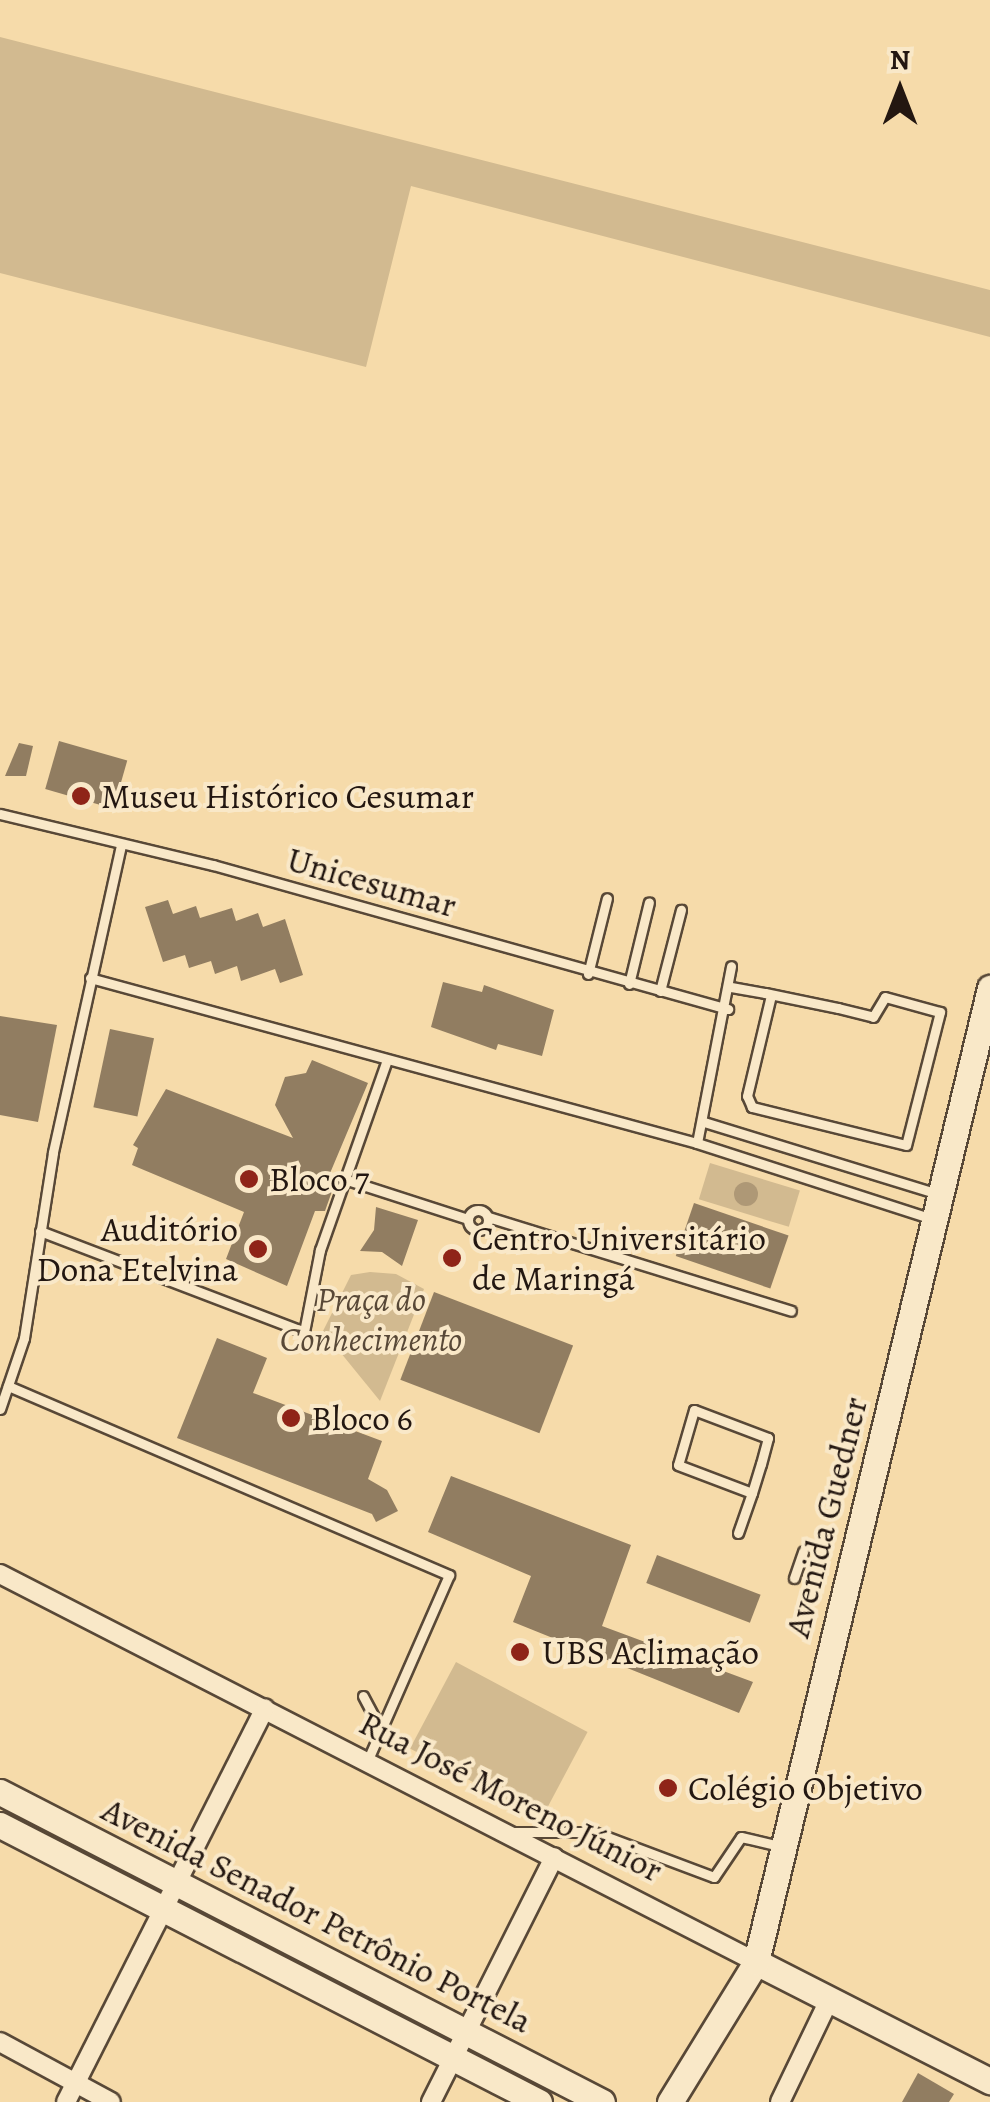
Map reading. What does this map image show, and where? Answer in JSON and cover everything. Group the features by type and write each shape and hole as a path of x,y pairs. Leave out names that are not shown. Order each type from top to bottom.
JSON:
{"street":[{"name":"Avenida Guedner","path":"670,2102 756,1962 990,988"},
{"name":"Rua José Moreno Júnior","path":"0,1574 990,2081"},
{"path":"66,2102 173,1898 265,1708"},
{"name":"Avenida Senador Petrônio Portela","path":"0,1792 173,1898 540,2102"},
{"name":"Avenida Senador Petrônio Portela","path":"0,1825 469,2030 602,2102"},
{"path":"431,2102 554,1856"},
{"path":"780,2102 829,2000"},
{"path":"0,2042 111,2102"}],"lane":[{"name":"Unicesumar","path":"0,814 291,886 588,974 728,1010"},
{"path":"0,1409 24,1338 40,1231 120,844"},
{"path":"588,974 607,898"},
{"path":"629,984 650,902"},
{"path":"660,991 681,910"},
{"path":"697,1143 728,1010 731,966"},
{"path":"90,978 386,1062 697,1143 841,1191 938,1207"},
{"path":"731,988 771,994 873,1017 885,998 940,1012 906,1146 752,1107 746,1096 771,994"},
{"path":"40,1231 304,1332 320,1250 386,1062"},
{"path":"704,1122 848,1168 938,1207"},
{"path":"841,1191 848,1168"},
{"path":"346,1180 468,1219 479,1230 488,1217"},
{"path":"468,1219 477,1210 488,1217 791,1311"},
{"path":"8,1386 444,1571 450,1584 367,1762"},
{"path":"738,1532 752,1494 768,1438 694,1410 678,1465 752,1494"},
{"path":"794,1578 803,1552"},
{"path":"362,1696 382,1731"},
{"path":"507,1833 594,1832 714,1877 740,1837 782,1847"}],"green space":[{"path":"0,37 990,290 990,337 411,186 366,367 0,273"},
{"path":"710,1163 800,1190 789,1227 699,1199"},
{"name":"Praça do Conhecimento","path":"396,1274 424,1289 380,1401 323,1331 351,1275"},
{"path":"456,1662 588,1732 542,1818 410,1749"}],"shaded area":[{"path":"746,1182 758,1194 746,1206 734,1194"}],"building":[{"path":"59,741 127,761 113,809 45,789"},
{"path":"19,743 33,746 26,776 5,776"},
{"path":"168,900 173,914 196,906 200,918 232,908 236,921 258,913 263,927 285,919 303,975 280,983 275,969 241,981 237,966 215,974 211,961 189,968 185,955 163,962 145,907"},
{"path":"443,982 482,992 484,985 554,1010 542,1056 498,1044 496,1050 431,1027"},
{"path":"0,1016 57,1025 38,1122 0,1115"},
{"path":"110,1029 154,1038 137,1117 93,1107"},
{"name":"Bloco 7","path":"312,1060 368,1083 328,1178 336,1180 325,1211 315,1211 287,1286 226,1259 244,1212 132,1165 138,1148 133,1145 166,1089 293,1138 275,1105 285,1077 306,1073"},
{"path":"694,1203 789,1236 770,1289 676,1256"},
{"path":"376,1207 418,1220 402,1266 382,1252 360,1251 374,1230"},
{"path":"434,1292 573,1345 539,1433 400,1380"},
{"name":"Bloco 6","path":"217,1338 267,1358 253,1393 382,1441 368,1479 387,1490 398,1511 376,1522 372,1514 177,1438"},
{"path":"451,1476 631,1545 602,1626 753,1682 739,1713 513,1622 531,1576 428,1532"},
{"path":"657,1555 761,1595 750,1623 646,1583"},
{"path":"918,2073 954,2094 949,2102 902,2102"}],"place":[{"name":"Museu Histórico Cesumar","path":"81,796"},
{"name":"Bloco 7","path":"249,1179"},
{"name":"Auditório Dona Etelvina","path":"258,1249"},
{"name":"Centro Universitário de Maringá","path":"452,1258"},
{"name":"Bloco 6","path":"291,1418"},
{"name":"UBS Aclimação","path":"520,1652"},
{"name":"Colégio Objetivo","path":"668,1788"}]}
